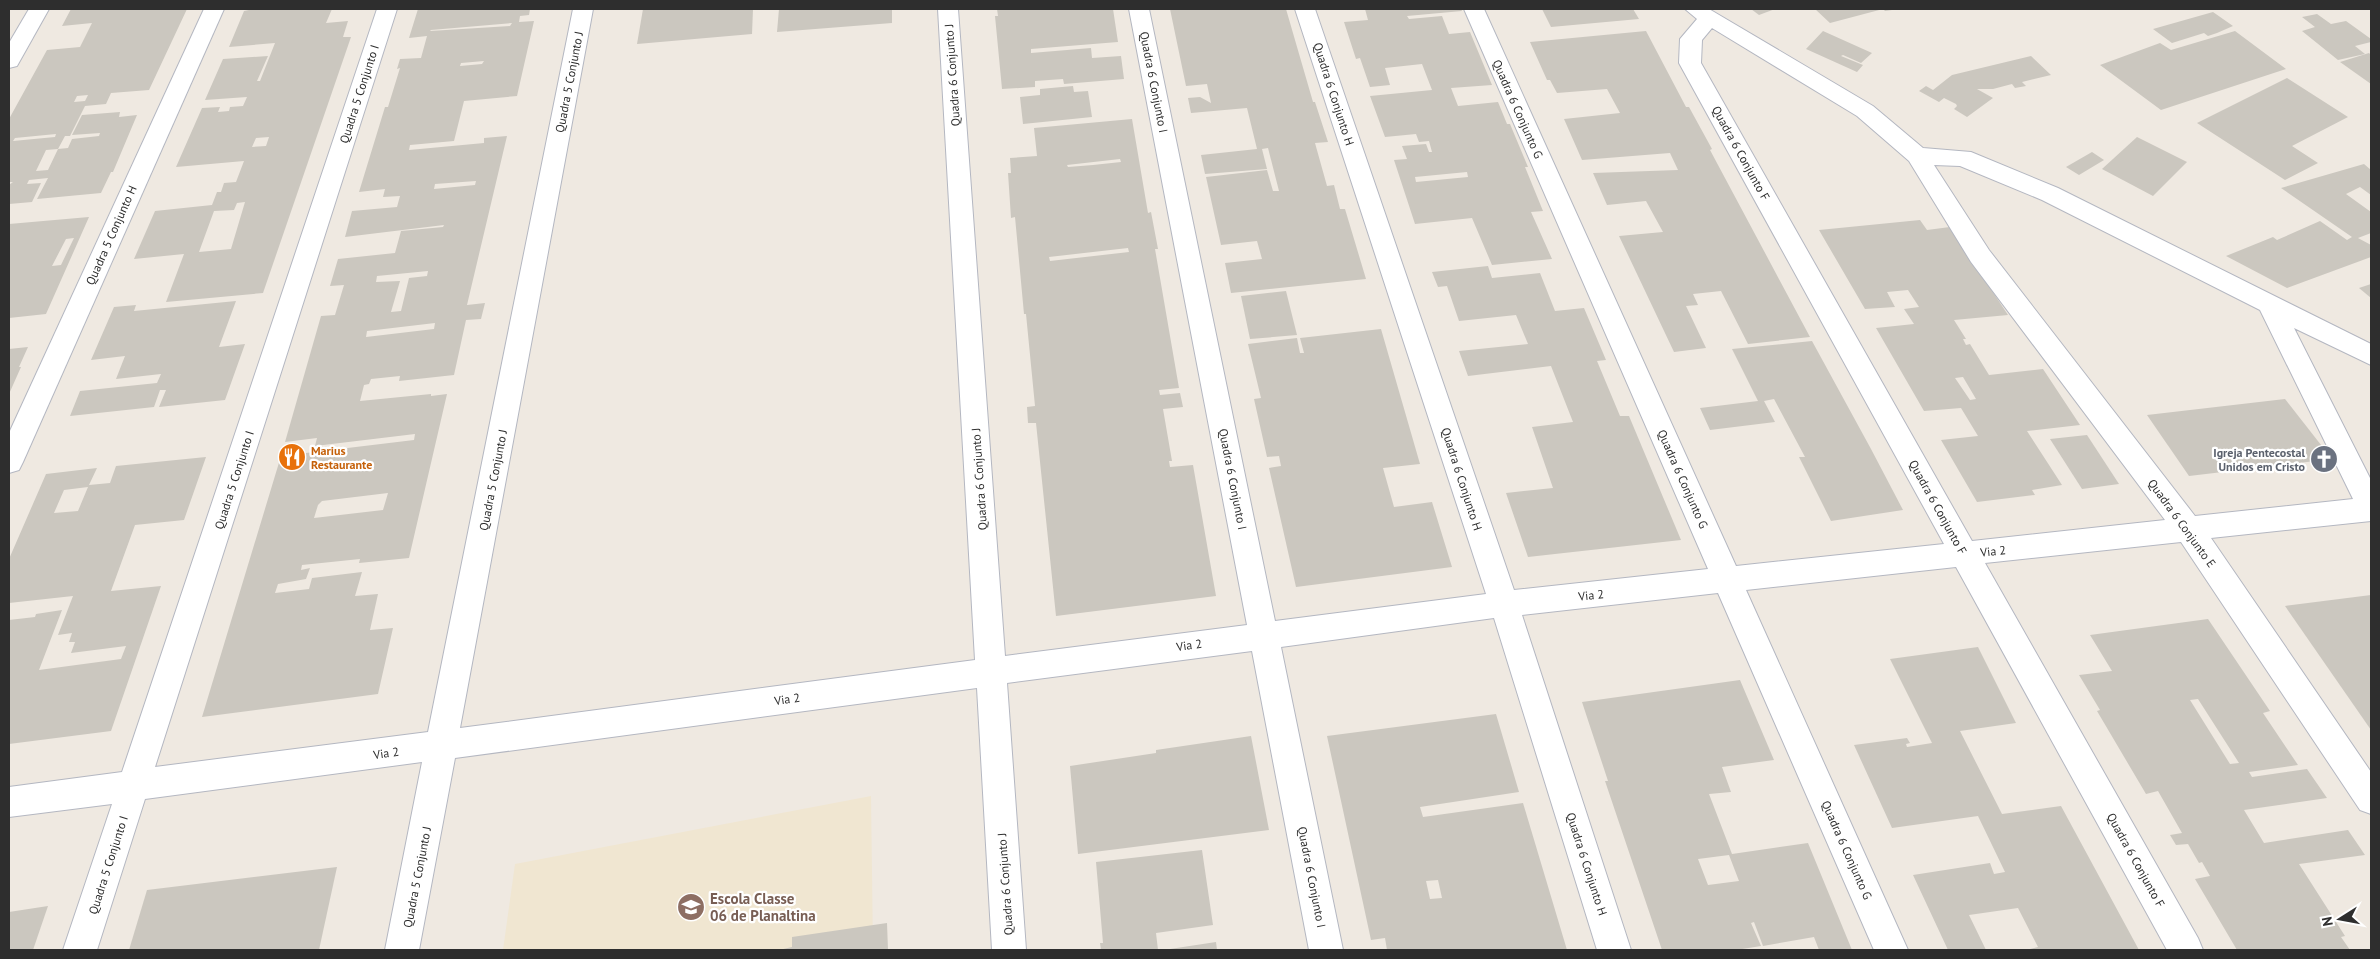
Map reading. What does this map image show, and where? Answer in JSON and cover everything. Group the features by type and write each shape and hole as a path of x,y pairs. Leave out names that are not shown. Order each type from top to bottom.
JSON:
{"street":[{"path":"9,61 38,9"},
{"name":"Quadra 5 Conjunto H","path":"9,462 214,9"},
{"name":"Quadra 5 Conjunto I","path":"80,950 387,9"},
{"name":"Quadra 5 Conjunto J","path":"402,950 583,9"},
{"name":"Quadra 6 Conjunto J","path":"948,9 1009,950"},
{"name":"Quadra 6 Conjunto I","path":"1139,9 1326,950"},
{"name":"Quadra 6 Conjunto H","path":"1305,9 1504,604 1614,950"},
{"name":"Quadra 6 Conjunto G","path":"1474,9 1891,950"},
{"name":"Quadra 6 Conjunto F","path":"1702,14 1691,39 1690,63 2186,950"},
{"name":"Quadra 6 Conjunto E","path":"1702,14 1865,111 1916,156 1980,256 2188,530 2371,799"},
{"path":"1916,156 1963,158 2050,194 2371,355"},
{"path":"2269,303 2371,508"},
{"name":"Via 2","path":"9,802 1504,604 2188,530 2371,508"}],"shaded area":[{"name":"Escola Classe 06 de Planaltina","path":"871,796 873,950 503,950 515,864"}],"building":[{"path":"71,9 187,9 149,90 111,93 106,104 85,106 70,136 65,136 58,149 68,148 72,139 99,136 100,133 72,135 82,115 120,112 119,117 137,115 113,172 111,172 101,193 37,199 48,178 29,180 27,184 41,183 32,202 9,204 9,185 13,182 9,182 9,119 47,50 80,47 92,23 62,26","holes":["88,95 85,101 74,102 77,96","56,134 55,137 13,141 15,138","58,149 48,170 36,171 46,150"]},
{"path":"254,9 332,9 326,23 348,21 343,37 351,37 263,293 166,302 184,254 134,259 155,211 212,205 217,192 221,192 224,183 236,182 244,161 176,167 202,108 220,107 218,112 229,111 230,107 243,106 247,97 205,100 223,59 268,56 257,81 260,81 275,43 229,47 244,11","holes":["269,137 266,146 252,147 256,138","245,202 231,249 199,252 214,211 234,210 237,203"]},
{"path":"418,9 530,9 529,15 520,16 519,22 534,21 517,96 464,101 454,141 410,145 409,150 484,143 484,138 507,136 467,305 485,303 481,319 466,320 454,375 399,381 400,376 371,379 369,384 364,385 360,401 447,394 409,558 359,563 360,559 302,565 301,570 310,568 306,579 278,584 275,593 309,589 312,578 362,572 355,596 378,594 370,630 393,628 378,694 202,717 281,456 414,440 415,434 315,446 317,438 285,442 321,316 335,315 344,285 330,286 338,259 395,253 401,231 443,227 444,225 345,237 352,211 397,207 400,196 383,197 385,189 359,192 385,107 388,107 400,68 397,69 400,59 421,58 427,36 409,38","holes":["512,23 510,26 431,30","484,61 482,64 460,66 461,63","476,181 475,185 434,189 435,184","428,271 427,276 409,278 401,311 391,312 400,281 376,282 377,276","435,323 434,329 366,337 367,331","388,493 383,510 314,518 318,505 322,501"]},
{"path":"643,9 753,9 752,34 637,44"},
{"path":"779,9 892,9 892,23 777,32"},
{"path":"997,9 1113,9 1118,42 1031,49 1031,53 1091,48 1092,58 1121,56 1124,79 1064,84 1063,79 1035,81 1035,87 1002,89 995,16 998,16"},
{"path":"1170,9 1286,9 1313,102 1315,102 1328,142 1315,143 1327,186 1334,185 1340,209 1345,209 1366,279 1231,293 1225,263 1262,259 1257,241 1221,245 1206,177 1267,170 1273,191 1279,191 1268,148 1262,149 1267,169 1205,174 1201,155 1257,149 1247,108 1191,113 1188,98 1200,97 1211,103 1207,84 1186,86"},
{"path":"1365,9 1461,9 1462,11 1407,16 1409,19 1442,16 1449,34 1470,32 1492,85 1451,88 1458,106 1498,102 1507,124 1510,124 1528,167 1525,167 1543,211 1531,212 1552,259 1492,265 1472,218 1415,224 1394,160 1407,159 1402,146 1426,144 1429,152 1432,152 1429,141 1419,142 1416,134 1385,137 1370,96 1432,90 1422,64 1385,68 1390,85 1370,87 1360,58 1356,59 1344,22 1368,20","holes":["1467,172 1468,177 1416,182 1415,177"]},
{"path":"1542,9 1633,9 1639,19 1551,27"},
{"path":"1751,9 1775,9 1759,15"},
{"path":"1815,9 1883,9 1830,23"},
{"path":"2213,12 2233,26 2208,36 2204,33 2172,43 2153,29"},
{"path":"2317,14 2331,24 2346,21 2371,39 2371,42 2355,46 2365,54 2338,60 2302,31 2315,27 2302,17"},
{"path":"1646,31 1686,107 1689,107 1712,149 1710,150 1810,337 1748,344 1721,291 1693,294 1698,305 1686,306 1706,348 1674,352 1619,236 1663,232 1646,201 1607,205 1593,173 1678,170 1670,153 1582,160 1564,119 1620,113 1607,89 1557,93 1550,80 1547,80 1530,42"},
{"path":"1823,31 1872,53 1861,63 1843,55 1841,56 1863,65 1857,72 1806,49"},
{"path":"2235,31 2286,69 2161,110 2100,65 2160,43 2171,50"},
{"path":"2369,53 2371,55 2371,84 2340,62"},
{"path":"2031,56 2051,75 2022,82 2026,86 2015,88 2012,84 1993,89 1977,89 1993,98 1967,117 1954,109 1957,106 1956,104 1944,98 1939,102 1919,91 1926,86 1933,90 1952,75"},
{"path":"2287,78 2348,117 2292,146 2318,163 2285,180 2197,123"},
{"path":"1073,86 1074,92 1088,91 1092,117 1023,124 1020,97 1040,95 1040,89"},
{"path":"1132,119 1148,213 1151,212 1158,249 1155,249 1179,388 1159,390 1160,395 1180,393 1183,407 1163,409 1172,461 1169,461 1170,467 1193,465 1216,596 1056,616 1036,423 1028,423 1027,407 1035,406 1015,217 1011,218 1008,173 1011,173 1010,158 1037,156 1034,128","holes":["1120,159 1121,162 1068,167 1067,165","1128,248 1129,252 1050,261 1049,257"]},
{"path":"2137,137 2187,162 2153,196 2102,169"},
{"path":"2092,152 2104,160 2079,175 2066,167"},
{"path":"2364,164 2371,170 2371,195 2360,187 2346,194 2371,212 2371,233 2358,238 2371,245 2371,257 2287,288 2226,256 2273,237 2277,240 2320,221 2347,240 2352,237 2281,188"},
{"path":"89,217 46,314 9,318 9,224","holes":["74,238 61,265 52,266 66,239"]},
{"path":"1920,220 1927,230 1950,227 2008,315 1954,320 1966,339 1963,339 1966,345 1970,344 1989,375 2043,369 2080,425 2027,431 2062,485 2032,490 2035,495 1977,502 1941,440 1978,436 1961,408 1924,411 1876,328 1914,324 1904,309 1919,307 1908,290 1887,292 1895,307 1865,309 1819,230","holes":["1963,377 1976,399 1970,400 1955,378"]},
{"path":"1488,266 1492,278 1540,273 1555,311 1584,308 1606,360 1597,361 1620,416 1629,416 1681,540 1528,557 1506,493 1553,488 1532,427 1573,422 1551,366 1468,376 1459,351 1528,344 1516,315 1459,321 1447,286 1438,287 1432,272"},
{"path":"2371,284 2371,298 2359,288"},
{"path":"1286,291 1297,335 1250,339 1241,296"},
{"path":"236,301 219,347 245,344 225,400 159,407 166,390 160,390 154,407 70,416 80,391 157,383 161,374 116,379 125,356 91,360 114,307 136,305 134,311"},
{"path":"1381,329 1420,464 1383,468 1394,507 1432,502 1452,567 1296,587 1269,468 1281,466 1279,456 1267,457 1254,399 1261,398 1248,344 1297,338 1300,353 1304,353 1300,338"},
{"path":"1812,341 1903,510 1831,521 1799,457 1805,457 1774,399 1764,401 1775,422 1710,430 1700,408 1758,401 1732,349"},
{"path":"28,347 19,367 21,367 9,394 9,349"},
{"path":"2285,399 2332,459 2189,476 2147,415"},
{"path":"2087,435 2119,484 2082,489 2050,439"},
{"path":"206,457 184,520 135,525 111,591 161,586 111,731 9,744 9,620 35,617 36,614 62,610 39,670 121,659 126,646 71,653 75,642 69,642 72,633 58,635 73,596 9,603 9,559 46,474 97,468 89,485 110,483 116,466","holes":["88,487 78,511 54,513 64,490"]},
{"path":"2371,595 2371,730 2285,606"},
{"path":"2208,619 2270,711 2263,713 2298,765 2249,772 2252,777 2307,769 2327,798 2244,810 2264,843 2348,830 2365,855 2299,864 2345,936 2341,937 2350,950 2237,950 2195,879 2210,876 2202,862 2199,863 2188,844 2176,845 2170,835 2182,833 2158,791 2146,794 2097,711 2100,710 2079,675 2112,671 2090,635","holes":["2198,699 2239,763 2230,764 2190,700"]},
{"path":"1978,647 2016,723 1960,731 2002,814 2061,806 2139,950 2026,950 2038,947 2018,908 1969,915 1986,950 1948,950 1913,875 1990,863 1994,874 2005,872 1978,816 1892,828 1854,745 1907,738 1910,743 1906,744 1907,747 1932,743 1890,659"},
{"path":"1740,680 1774,760 1722,767 1731,792 1709,794 1732,854 1808,843 1852,950 1819,950 1814,937 1763,946 1754,922 1751,923 1761,946 1736,950 1662,950 1605,781 1608,781 1582,702","holes":["1729,855 1739,881 1708,885 1698,859"]},
{"path":"1496,714 1519,792 1420,807 1423,817 1523,803 1567,950 1387,950 1385,938 1371,940 1327,736","holes":["1438,880 1442,898 1430,899 1426,881"]},
{"path":"1251,736 1269,830 1078,854 1070,766 1156,753 1156,750"},
{"path":"1202,850 1213,925 1156,933 1158,950 1101,950 1100,943 1103,943 1096,862"},
{"path":"337,867 319,950 129,950 147,890"},
{"path":"48,906 33,950 9,950 9,912"},
{"path":"887,923 888,950 779,950 792,947 792,937"},
{"path":"1216,942 1217,950 1170,950 1170,949"}],"place":[{"name":"Marius Restaurante","path":"292,457"},
{"name":"Igreja Pentecostal Unidos em Cristo","path":"2324,459"},
{"name":"Escola Classe 06 de Planaltina","path":"691,907"}]}
